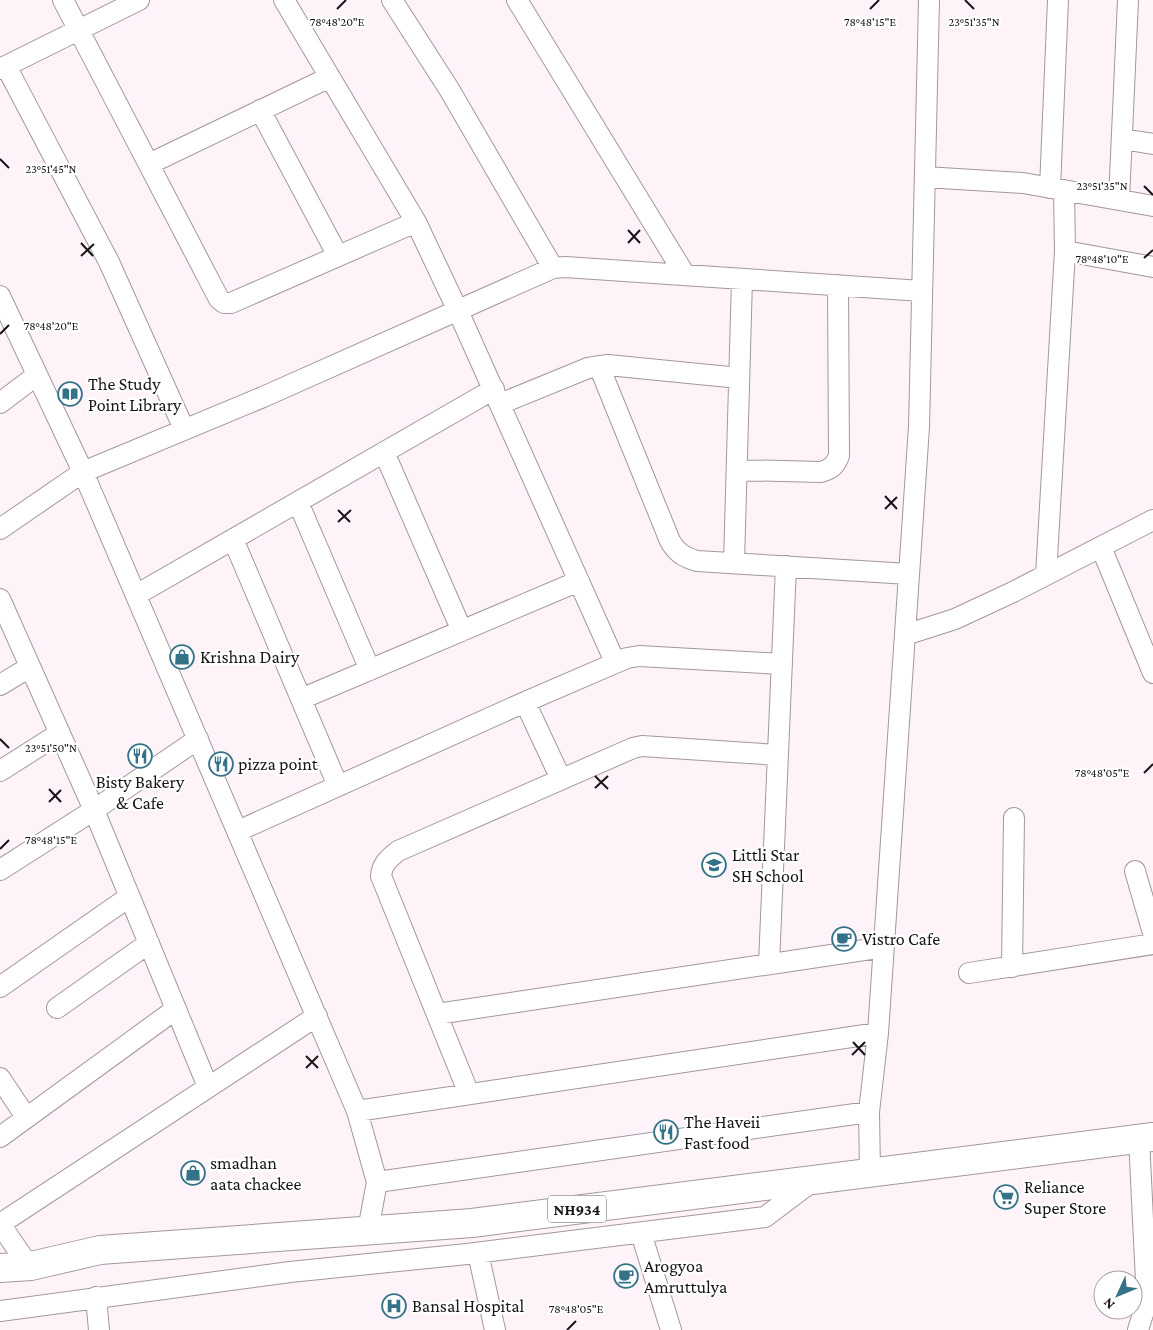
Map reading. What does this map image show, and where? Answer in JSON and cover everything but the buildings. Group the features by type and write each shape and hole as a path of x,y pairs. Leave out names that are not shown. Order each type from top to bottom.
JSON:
{"highway":[{"name":"NH934","path":"11,1262 31,1266 100,1250 472,1223 1146,1138"}],"street":[{"path":"63,0 219,299 224,303 231,303 416,222"},
{"path":"139,0 3,68 106,256 184,429"},
{"path":"284,0 416,222 497,397 615,662"},
{"path":"392,0 449,89 553,268"},
{"path":"517,0 685,275"},
{"path":"870,1172 869,1112 878,1033 919,427 929,0"},
{"path":"1046,575 1065,251 1057,189 1058,0"},
{"path":"1119,200 1128,0"},
{"path":"149,164 330,77"},
{"path":"260,110 338,256"},
{"path":"1122,139 1153,144"},
{"path":"925,177 1023,183 1153,206"},
{"path":"1065,251 1153,267"},
{"path":"0,529 83,472 263,397 553,268 565,267 922,291"},
{"path":"734,563 742,279"},
{"path":"737,470 821,472 830,470 836,464 839,456 838,285"},
{"path":"0,296 83,472 357,1111 377,1182 368,1230"},
{"path":"136,595 384,452 497,397 588,368 608,365 739,378"},
{"path":"599,366 670,541 675,550 685,557 697,560 734,563 909,574"},
{"path":"0,402 37,375"},
{"path":"384,452 462,631"},
{"path":"298,502 370,670"},
{"path":"905,635 955,619 1153,520"},
{"path":"234,539 338,786"},
{"path":"1101,547 1153,673"},
{"path":"769,964 786,566"},
{"path":"301,699 579,582"},
{"path":"0,599 94,810 208,1087"},
{"path":"238,831 615,662 639,656 782,664"},
{"path":"0,685 30,667"},
{"path":"525,702 561,780"},
{"path":"0,771 60,734"},
{"path":"0,870 94,810 198,739"},
{"path":"469,1094 382,876 382,866 388,858 398,851 633,748 642,746 778,755"},
{"path":"1012,967 1014,818"},
{"path":"1135,871 1153,932"},
{"path":"0,987 130,897"},
{"path":"57,1008 149,943"},
{"path":"969,973 1153,944"},
{"path":"437,1014 884,947"},
{"path":"0,1137 176,1009"},
{"path":"11,1262 0,1224 317,1016"},
{"path":"357,1111 878,1033"},
{"path":"0,1078 26,1118"},
{"path":"377,1182 869,1112"},
{"path":"1138,1330 1150,1301 1146,1138"},
{"path":"0,1311 290,1272 478,1253 766,1217 816,1179"},
{"path":"641,1233 671,1330"},
{"path":"478,1253 496,1330"},
{"path":"96,1298 99,1330"}],"place":[{"name":"The Study Point Library","path":"70,394"},
{"name":"Krishna Dairy","path":"182,657"},
{"name":"Bisty Bakery & Cafe","path":"140,756"},
{"name":"pizza point","path":"221,764"},
{"name":"Littli Star SH School","path":"714,865"},
{"name":"Vistro Cafe","path":"844,939"},
{"name":"The Haveii Fast food","path":"666,1132"},
{"name":"smadhan aata chackee","path":"193,1173"},
{"name":"Reliance Super Store","path":"1006,1197"},
{"name":"Arogyoa Amruttulya","path":"626,1276"},
{"name":"Bansal Hospital","path":"394,1306"}]}
